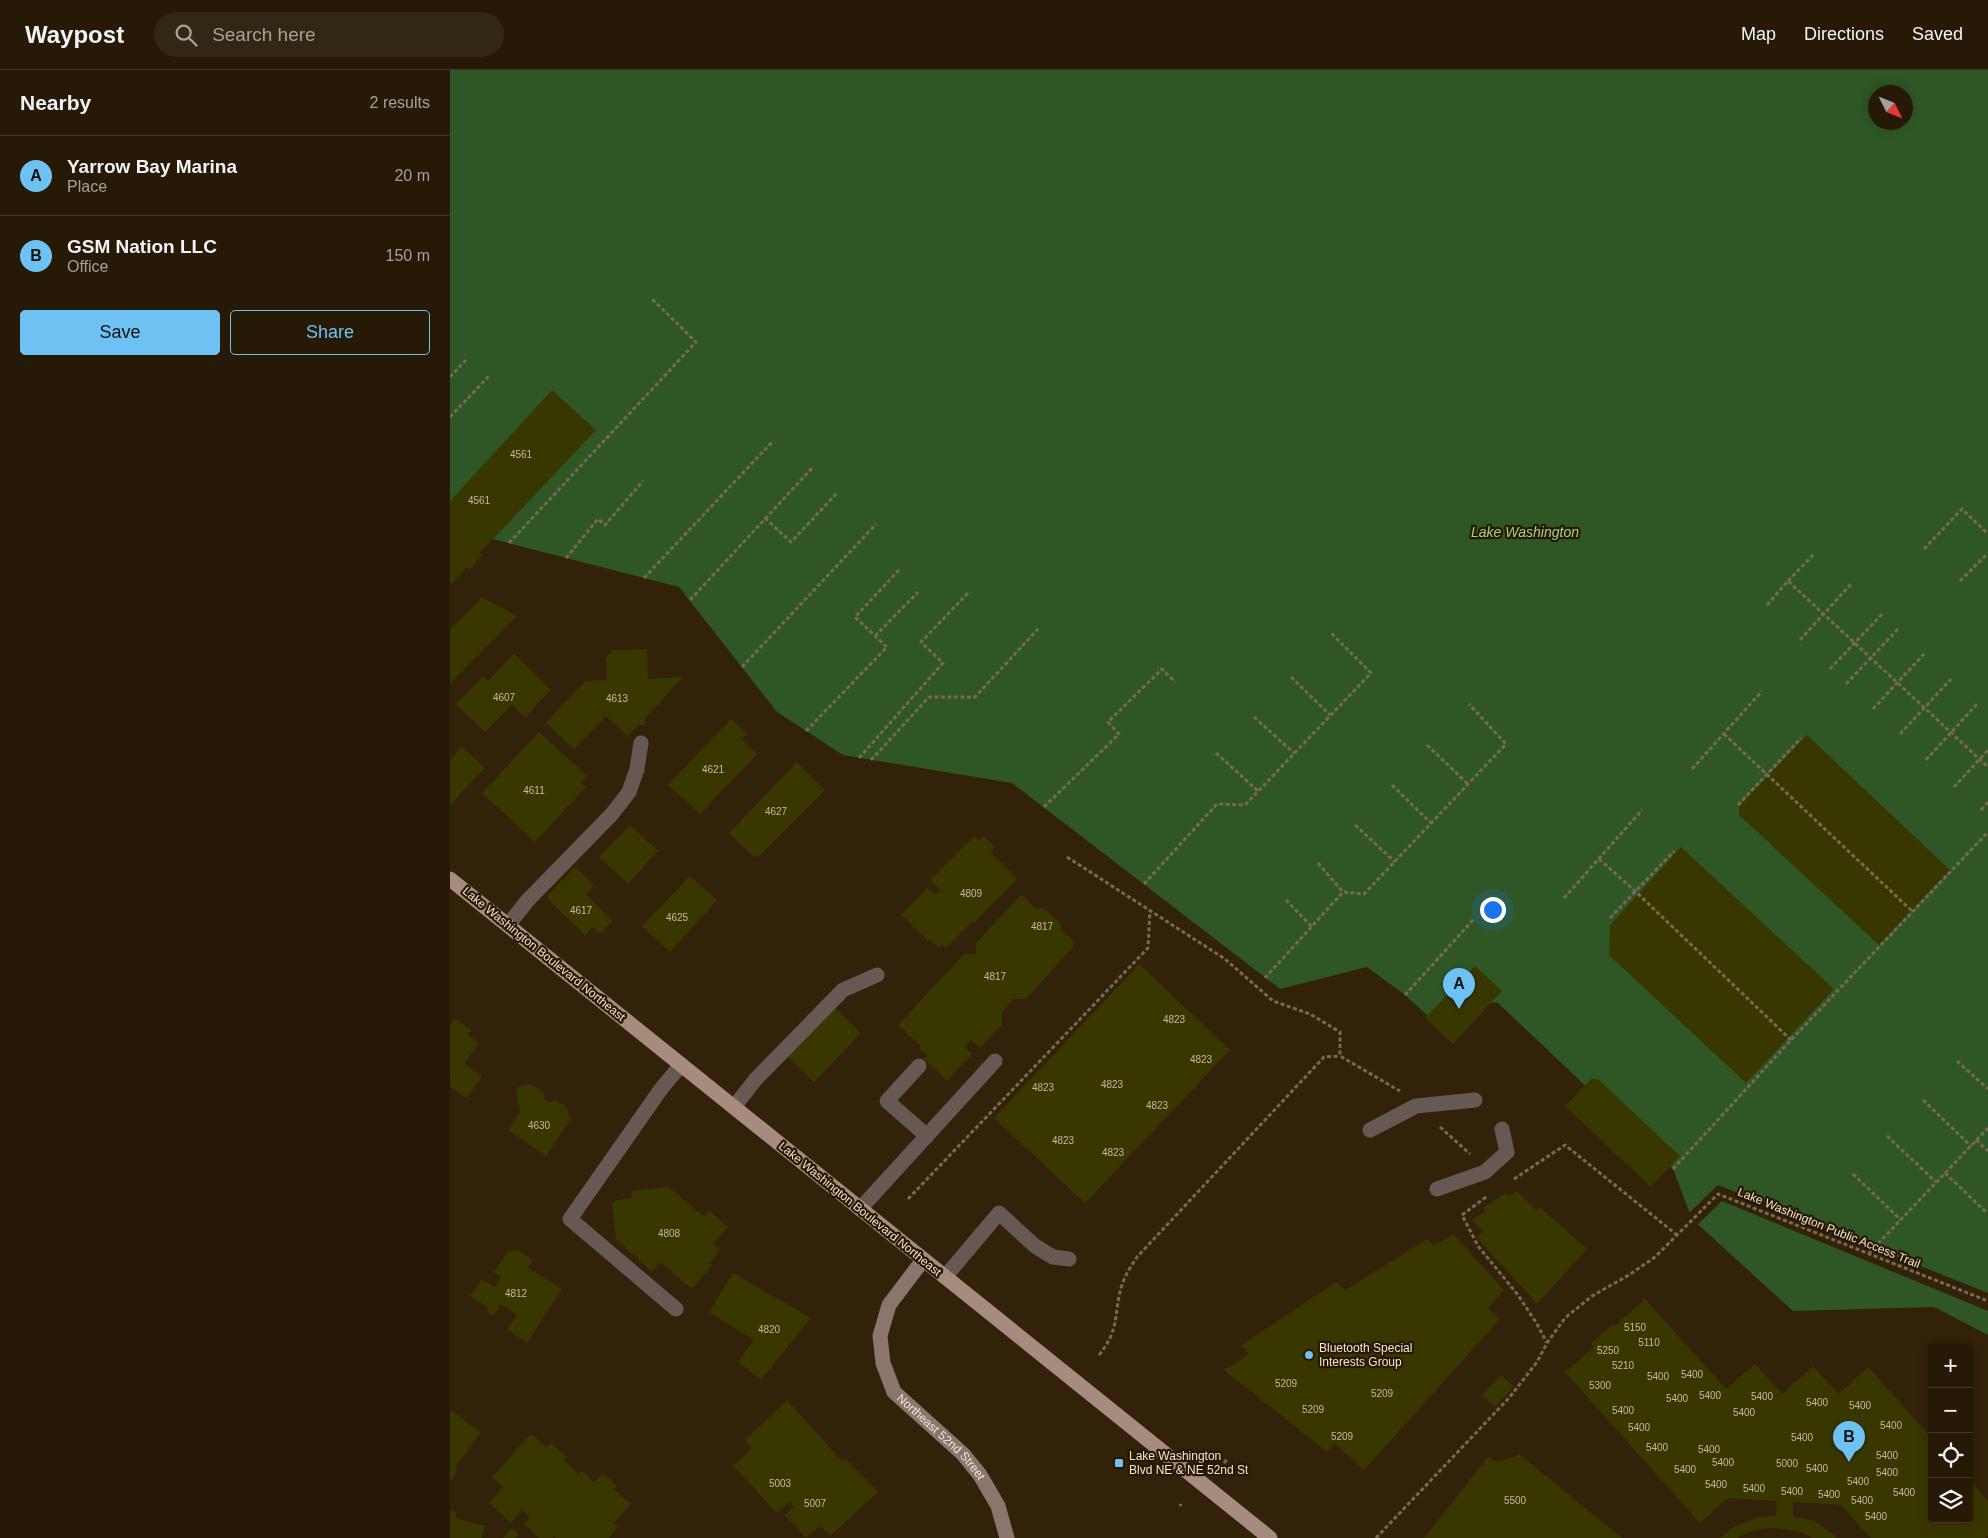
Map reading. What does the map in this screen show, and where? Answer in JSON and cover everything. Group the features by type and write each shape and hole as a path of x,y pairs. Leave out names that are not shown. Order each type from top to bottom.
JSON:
{"main road":[{"name":"Lake Washington Boulevard Northeast","path":"450,879 1270,1538"}],"street":[{"name":"Northeast 52nd Street","path":"923,1260 889,1305 880,1336 883,1363 894,1392 963,1454 980,1474 998,1506 1007,1538"}],"lane":[{"path":"508,925 528,900 612,814 629,792 638,769 641,743"},
{"path":"734,1107 755,1080 843,990 878,975"},
{"path":"860,1209 995,1061"},
{"path":"676,1309 570,1219 661,1089 681,1065"},
{"path":"919,1066 887,1101 927,1136"},
{"path":"1370,1130 1416,1106 1475,1100"},
{"path":"1437,1189 1485,1172 1507,1152 1502,1129"},
{"path":"945,1277 999,1213 1035,1246 1053,1257 1069,1259"}],"path":[{"path":"509,543 696,342 652,298"},
{"path":"450,377 466,360"},
{"path":"450,417 489,376"},
{"path":"644,578 772,442"},
{"path":"690,600 813,467"},
{"path":"566,558 598,519 605,525 643,481"},
{"path":"765,518 791,542 838,492"},
{"path":"1924,549 1962,509 1988,534"},
{"path":"742,667 876,524"},
{"path":"1767,605 1816,553"},
{"path":"1960,581 1988,553"},
{"path":"806,731 886,647 855,617 899,570"},
{"path":"1788,581 1988,767"},
{"path":"1800,640 1851,584"},
{"path":"875,636 918,592"},
{"path":"858,758 943,663 922,642 968,593"},
{"path":"1830,669 1882,614"},
{"path":"871,760 929,697 975,697 1038,629"},
{"path":"1846,684 1898,629"},
{"path":"1144,884 1217,804 1245,805 1371,673 1331,632"},
{"path":"1873,708 1924,654"},
{"path":"1044,807 1119,734 1108,722 1162,669 1175,682"},
{"path":"1291,677 1330,715"},
{"path":"1900,734 1951,678"},
{"path":"1692,769 1762,691"},
{"path":"1318,862 1343,892 1364,894 1395,862 1506,744 1469,704"},
{"path":"1926,760 1977,704"},
{"path":"1254,717 1294,753"},
{"path":"1724,734 1912,911"},
{"path":"1738,805 1801,738"},
{"path":"1426,745 1468,784"},
{"path":"1954,787 1988,750"},
{"path":"1216,753 1258,791"},
{"path":"1392,785 1432,823"},
{"path":"1980,810 1988,802"},
{"path":"1564,898 1642,810"},
{"path":"1356,825 1395,862"},
{"path":"1673,1169 1791,1040 1988,832"},
{"path":"1610,918 1674,851"},
{"path":"1067,857 1225,959 1273,1001 1310,1014 1340,1032 1340,1056"},
{"path":"1599,859 1791,1040"},
{"path":"1265,978 1343,892"},
{"path":"1286,900 1312,927"},
{"path":"908,1199 1148,948 1150,910"},
{"path":"1405,995 1474,919"},
{"path":"1099,1355 1112,1338 1122,1286 1136,1257 1324,1057 1340,1056 1398,1089 1475,1159 1485,1172 1496,1190 1462,1215 1478,1246 1518,1295 1547,1343"},
{"path":"1957,1061 1988,1089"},
{"path":"1923,1100 1971,1146"},
{"path":"1869,1253 1988,1128"},
{"path":"1887,1136 1936,1182"},
{"path":"1976,1140 1988,1152"},
{"path":"1512,1180 1565,1145 1678,1235"},
{"path":"1945,1173 1986,1212"},
{"path":"1853,1174 1901,1220"},
{"name":"Lake Washington Public Access Trail","path":"1376,1538 1509,1398 1537,1362 1547,1343 1565,1318 1592,1296 1629,1275 1655,1257 1718,1194 1988,1301"},
{"path":"1224,1463 1228,1458"}],"water":[{"name":"Lake Washington","path":"450,70 1988,70 1988,1335 1934,1307 1793,1311 1692,1219 1673,1169 1497,1002 1429,1017 1405,995 1367,967 1280,989 1012,783 843,755 777,712 679,587 450,528"}],"pier":[{"path":"1718,1185 1988,1293 1988,1311 1722,1201 1696,1226 1690,1220 1688,1214"}],"building":[{"path":"552,390 596,430 480,553 482,555 469,570 467,567 450,585 450,501"},
{"path":"482,597 517,616 450,684 450,630"},
{"path":"647,649 648,679 683,677 645,718 645,725 638,725 626,738 626,734 606,716 574,749 546,723 585,681 607,680 606,658 613,650"},
{"path":"514,654 551,690 525,717 512,705 485,732 456,704 483,677 488,681"},
{"path":"731,719 747,734 742,739 757,754 700,814 668,785"},
{"path":"539,732 587,776 581,783 586,787 535,842 482,793"},
{"path":"1807,735 1950,870 1879,945 1739,815 1739,806"},
{"path":"462,747 485,768 450,805 450,760"},
{"path":"797,762 825,790 758,857 756,855 754,857 729,833"},
{"path":"630,825 658,851 628,884 599,857"},
{"path":"974,836 979,841 984,836 995,847 990,852 1017,879 974,923 972,922 946,948 942,944 939,948 930,939 928,941 901,915 927,888 935,895 940,890 930,880"},
{"path":"1681,847 1834,989 1746,1083 1609,955 1610,925"},
{"path":"575,867 594,885 586,894 613,921 600,934 593,927 585,935 548,899 547,896"},
{"path":"690,876 717,900 670,952 642,926"},
{"path":"1020,896 1023,896 1036,908 1044,908 1061,924 1061,930 1074,941 1073,947 1026,999 1013,999 1002,1012 1002,1025 980,1048 971,1040 965,1047 972,1054 947,1081 924,1059 928,1056 919,1048 921,1046 898,1025 964,954 976,954 976,943"},
{"path":"1139,964 1230,1050 1085,1203 994,1118"},
{"path":"1475,966 1502,991 1453,1044 1425,1018"},
{"path":"833,1006 861,1033 814,1082 786,1055"},
{"path":"455,1019 471,1030 468,1035 479,1043 464,1064 482,1076 467,1098 450,1087 450,1026"},
{"path":"1591,1079 1598,1079 1680,1156 1651,1187 1565,1106"},
{"path":"531,1084 543,1092 545,1100 548,1102 557,1101 567,1107 570,1120 546,1156 508,1130 520,1112 516,1092 519,1087"},
{"path":"669,1187 704,1217 709,1211 728,1227 713,1244 720,1250 710,1263 712,1265 692,1289 660,1262 652,1272 616,1239 612,1204 616,1200 632,1198 631,1191"},
{"path":"1517,1191 1536,1210 1540,1207 1587,1249 1537,1304 1476,1237 1483,1231 1472,1220 1486,1211 1483,1208 1506,1193 1509,1196"},
{"path":"1453,1234 1504,1290 1488,1308 1500,1319 1364,1470 1334,1443 1327,1452 1224,1370 1249,1354 1240,1346 1336,1282 1345,1290 1427,1239 1434,1246"},
{"path":"518,1250 533,1260 528,1268 562,1289 527,1343 507,1329 517,1315 500,1304 493,1316 486,1311 488,1308 470,1296 482,1279 495,1287 501,1277 494,1272 507,1253"},
{"path":"733,1273 811,1318 761,1380 738,1362 754,1340 709,1312"},
{"path":"1645,1299 1726,1389 1755,1364 1782,1394 1813,1366 1839,1394 1868,1367 1928,1434 1928,1523 1973,1523 1973,1484 1988,1501 1988,1535 1985,1538 1871,1538 1841,1505 1793,1502 1793,1517 1815,1521 1837,1538 1812,1538 1802,1532 1775,1528 1760,1529 1743,1534 1738,1538 1720,1538 1732,1528 1754,1518 1776,1516 1777,1501 1728,1498 1700,1523 1565,1372 1594,1347 1591,1343 1613,1324 1615,1326"},
{"path":"1501,1375 1514,1387 1495,1407 1482,1395"},
{"path":"787,1400 843,1462 845,1459 878,1492 830,1536 820,1526 806,1538 785,1515 794,1507 790,1501 777,1513 733,1466 752,1448 745,1440"},
{"path":"450,1410 481,1432 455,1468 458,1470 450,1481"},
{"path":"531,1434 547,1448 551,1443 566,1457 564,1460 579,1474 582,1471 594,1482 603,1473 617,1486 614,1489 631,1504 614,1523 618,1527 609,1538 556,1538 554,1536 552,1538 539,1538 524,1524 530,1517 522,1510 511,1523 489,1503 503,1487 492,1477"},
{"path":"1518,1453 1622,1538 1424,1538 1489,1456 1496,1462 1516,1456"},
{"path":"450,1510 457,1512 455,1518 485,1526 482,1538 450,1538"},
{"path":"512,1528 519,1534 515,1538 503,1538"}],"place":[{"name":"Yarrow Bay Marina","path":"1459,1009"},
{"name":"Bluetooth Special Interests Group","path":"1309,1355"},
{"name":"GSM Nation LLC","path":"1849,1462"},
{"name":"Lake Washington Blvd NE & NE 52nd St","path":"1119,1463"}]}
